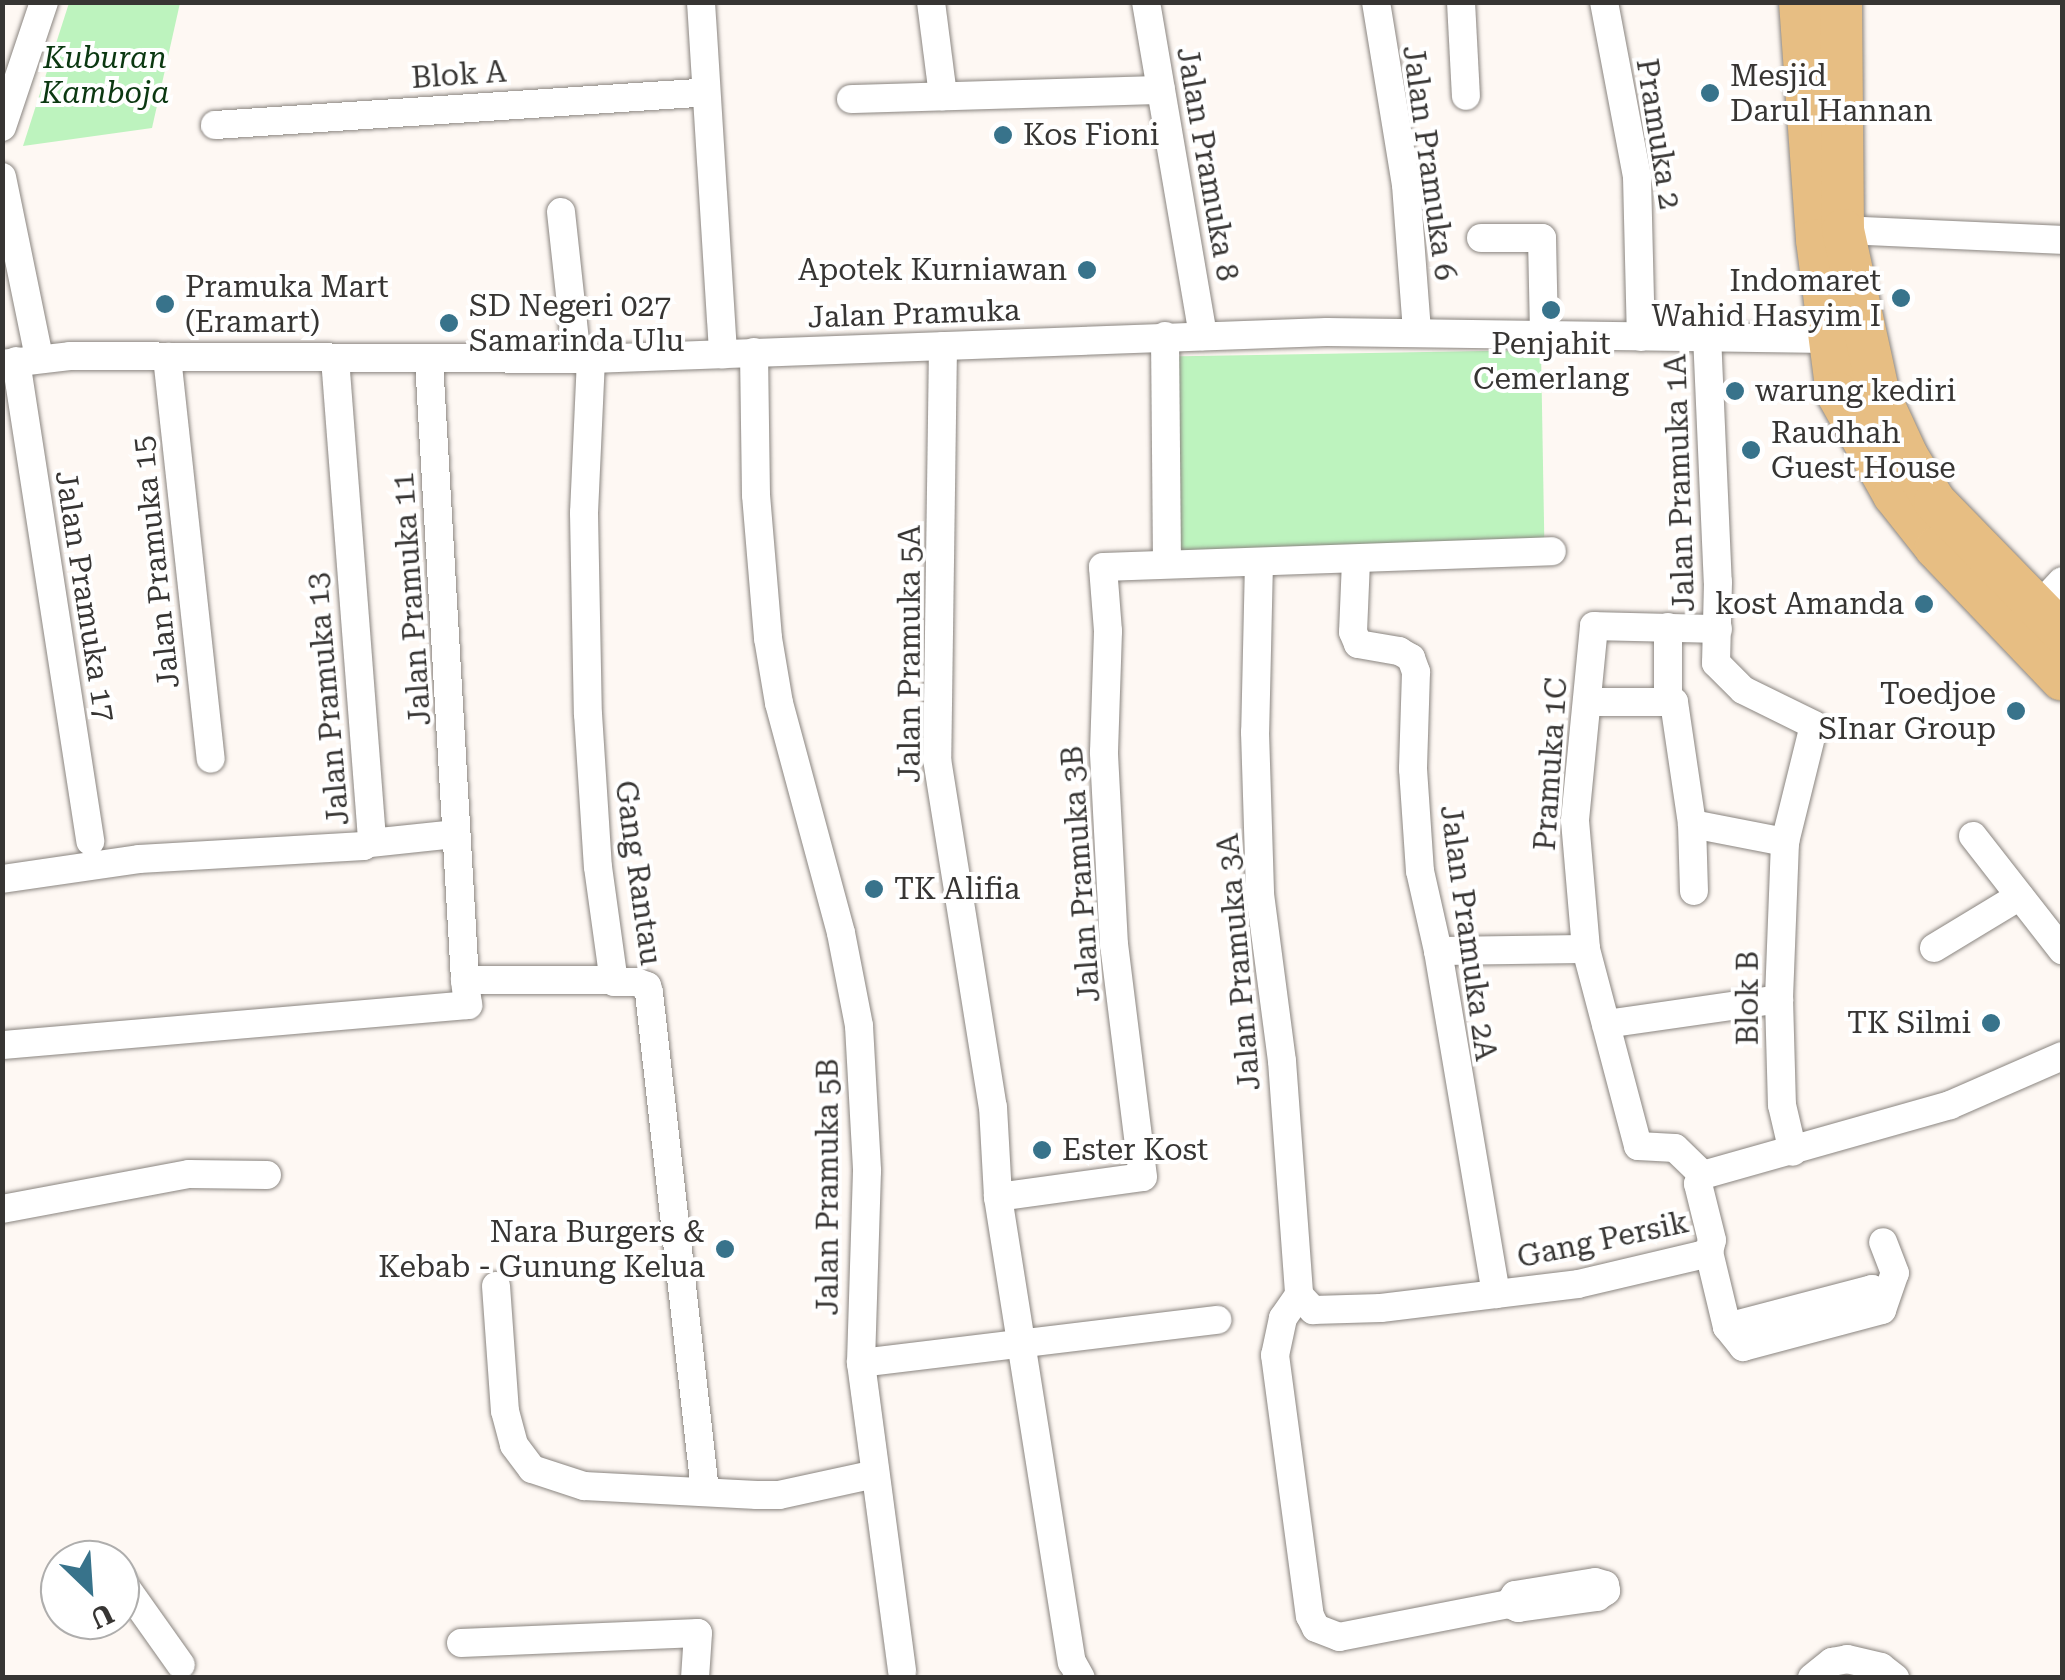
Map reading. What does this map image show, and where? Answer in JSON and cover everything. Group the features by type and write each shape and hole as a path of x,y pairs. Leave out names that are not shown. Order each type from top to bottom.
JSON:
{"main road":[{"path":"1800,2 1845,333 1926,486 1962,532 2054,607"},
{"path":"1840,2 1845,333 1837,393 1862,446 1894,495 1936,548 2062,680"}],"street":[{"path":"2,127 44,2"},
{"path":"701,2 723,354"},
{"path":"932,2 943,96"},
{"name":"Jalan Pramuka 8","path":"1146,2 1203,336"},
{"name":"Jalan Pramuka 6","path":"1376,2 1406,186 1417,333"},
{"path":"1461,2 1466,96"},
{"name":"Pramuka 2","path":"1604,2 1636,177 1641,337"},
{"path":"851,99 1161,90"},
{"name":"Blok A","path":"215,124 706,92"},
{"name":"Jalan Pramuka 17","path":"2,177 19,361 90,840"},
{"name":"Gang Rantau","path":"561,212 584,358 588,714 598,867 614,980 647,986 650,993 705,1491"},
{"path":"1843,230 2062,240"},
{"path":"1482,238 1542,238 1544,336"},
{"name":"Jalan Pramuka","path":"19,361 167,357 429,361 584,358 1165,336 1417,333 1641,337 1845,333"},
{"name":"Jalan Pramuka 1A","path":"1707,335 1716,664 1743,690 1814,726 1785,842"},
{"path":"1165,336 1168,564 1356,561 1552,551"},
{"name":"Jalan Pramuka 5A","path":"943,346 937,759 992,1106 998,1197 1025,1346 1072,1662 1080,1678"},
{"name":"Jalan Pramuka 5B","path":"754,352 756,496 768,638 779,703 842,934 859,1026 866,1171 861,1363 902,1671"},
{"name":"Jalan Pramuka 15","path":"167,357 210,759"},
{"name":"Jalan Pramuka 13","path":"2,880 139,859 370,842 334,360"},
{"name":"Jalan Pramuka 11","path":"429,361 456,785 454,834 467,992"},
{"name":"Jalan Pramuka 2A","path":"1356,561 1354,632 1358,644 1399,651 1411,658 1416,672 1413,769 1420,871 1438,951 1496,1294"},
{"name":"Jalan Pramuka 3A","path":"1260,562 1256,732 1260,894 1282,1061 1298,1295"},
{"name":"Jalan Pramuka 3B","path":"998,1197 1143,1177 1114,945 1104,752 1108,631 1103,567 1168,564"},
{"name":"Pramuka 1C","path":"1668,627 1594,626 1574,820 1586,950 1638,1146 1675,1148 1703,1175"},
{"path":"1668,702 1668,627 1718,629"},
{"path":"1588,702 1674,702 1692,824 1694,891"},
{"path":"1692,824 1785,842"},
{"path":"370,842 454,834"},
{"path":"1973,836 2062,950"},
{"name":"Blok B","path":"1785,842 1779,998 1782,1105 1793,1152"},
{"path":"1934,948 2020,896"},
{"path":"1438,951 1586,950"},
{"path":"2,1045 467,992 614,980"},
{"path":"1606,1024 1779,998"},
{"name":"Gang Persik","path":"1298,1295 1313,1310 1330,1312 1578,1284 1709,1252 1712,1240 1698,1184 1703,1175 1950,1105 2062,1056"},
{"path":"2,1210 188,1174 267,1175"},
{"path":"1709,1252 1726,1327 1743,1347 1882,1310 1895,1273 1883,1242"},
{"path":"496,1286 508,1422 520,1456 551,1477 584,1486 779,1495 874,1474"},
{"path":"1298,1295 1283,1318 1274,1355 1310,1616 1316,1628 1339,1636 1509,1604"},
{"path":"861,1363 1217,1320"},
{"path":"140,1607 181,1665"},
{"path":"462,1643 698,1633 694,1678"},
{"path":"1812,1678 1832,1662 1847,1659 1881,1668 1895,1678"}],"green space":[{"name":"Kuburan Kamboja","path":"69,3 180,3 152,128 23,146"},
{"path":"1541,350 1544,545 1155,552 1152,357"}],"place":[{"name":"Mesjid Darul Hannan","path":"1710,93"},
{"name":"Kos Fioni","path":"1003,135"},
{"name":"Apotek Kurniawan","path":"1087,270"},
{"name":"Indomaret Wahid Hasyim I","path":"1901,298"},
{"name":"Pramuka Mart (Eramart)","path":"165,304"},
{"name":"Penjahit Cemerlang","path":"1551,310"},
{"name":"SD Negeri 027 Samarinda Ulu","path":"449,323"},
{"name":"warung kediri","path":"1735,391"},
{"name":"Raudhah Guest House","path":"1751,450"},
{"name":"kost Amanda","path":"1924,604"},
{"name":"Toedjoe SInar Group","path":"2016,711"},
{"name":"TK Alifia","path":"874,889"},
{"name":"TK Silmi","path":"1991,1023"},
{"name":"Ester Kost","path":"1042,1150"},
{"name":"Nara Burgers & Kebab - Gunung Kelua","path":"725,1249"}]}
